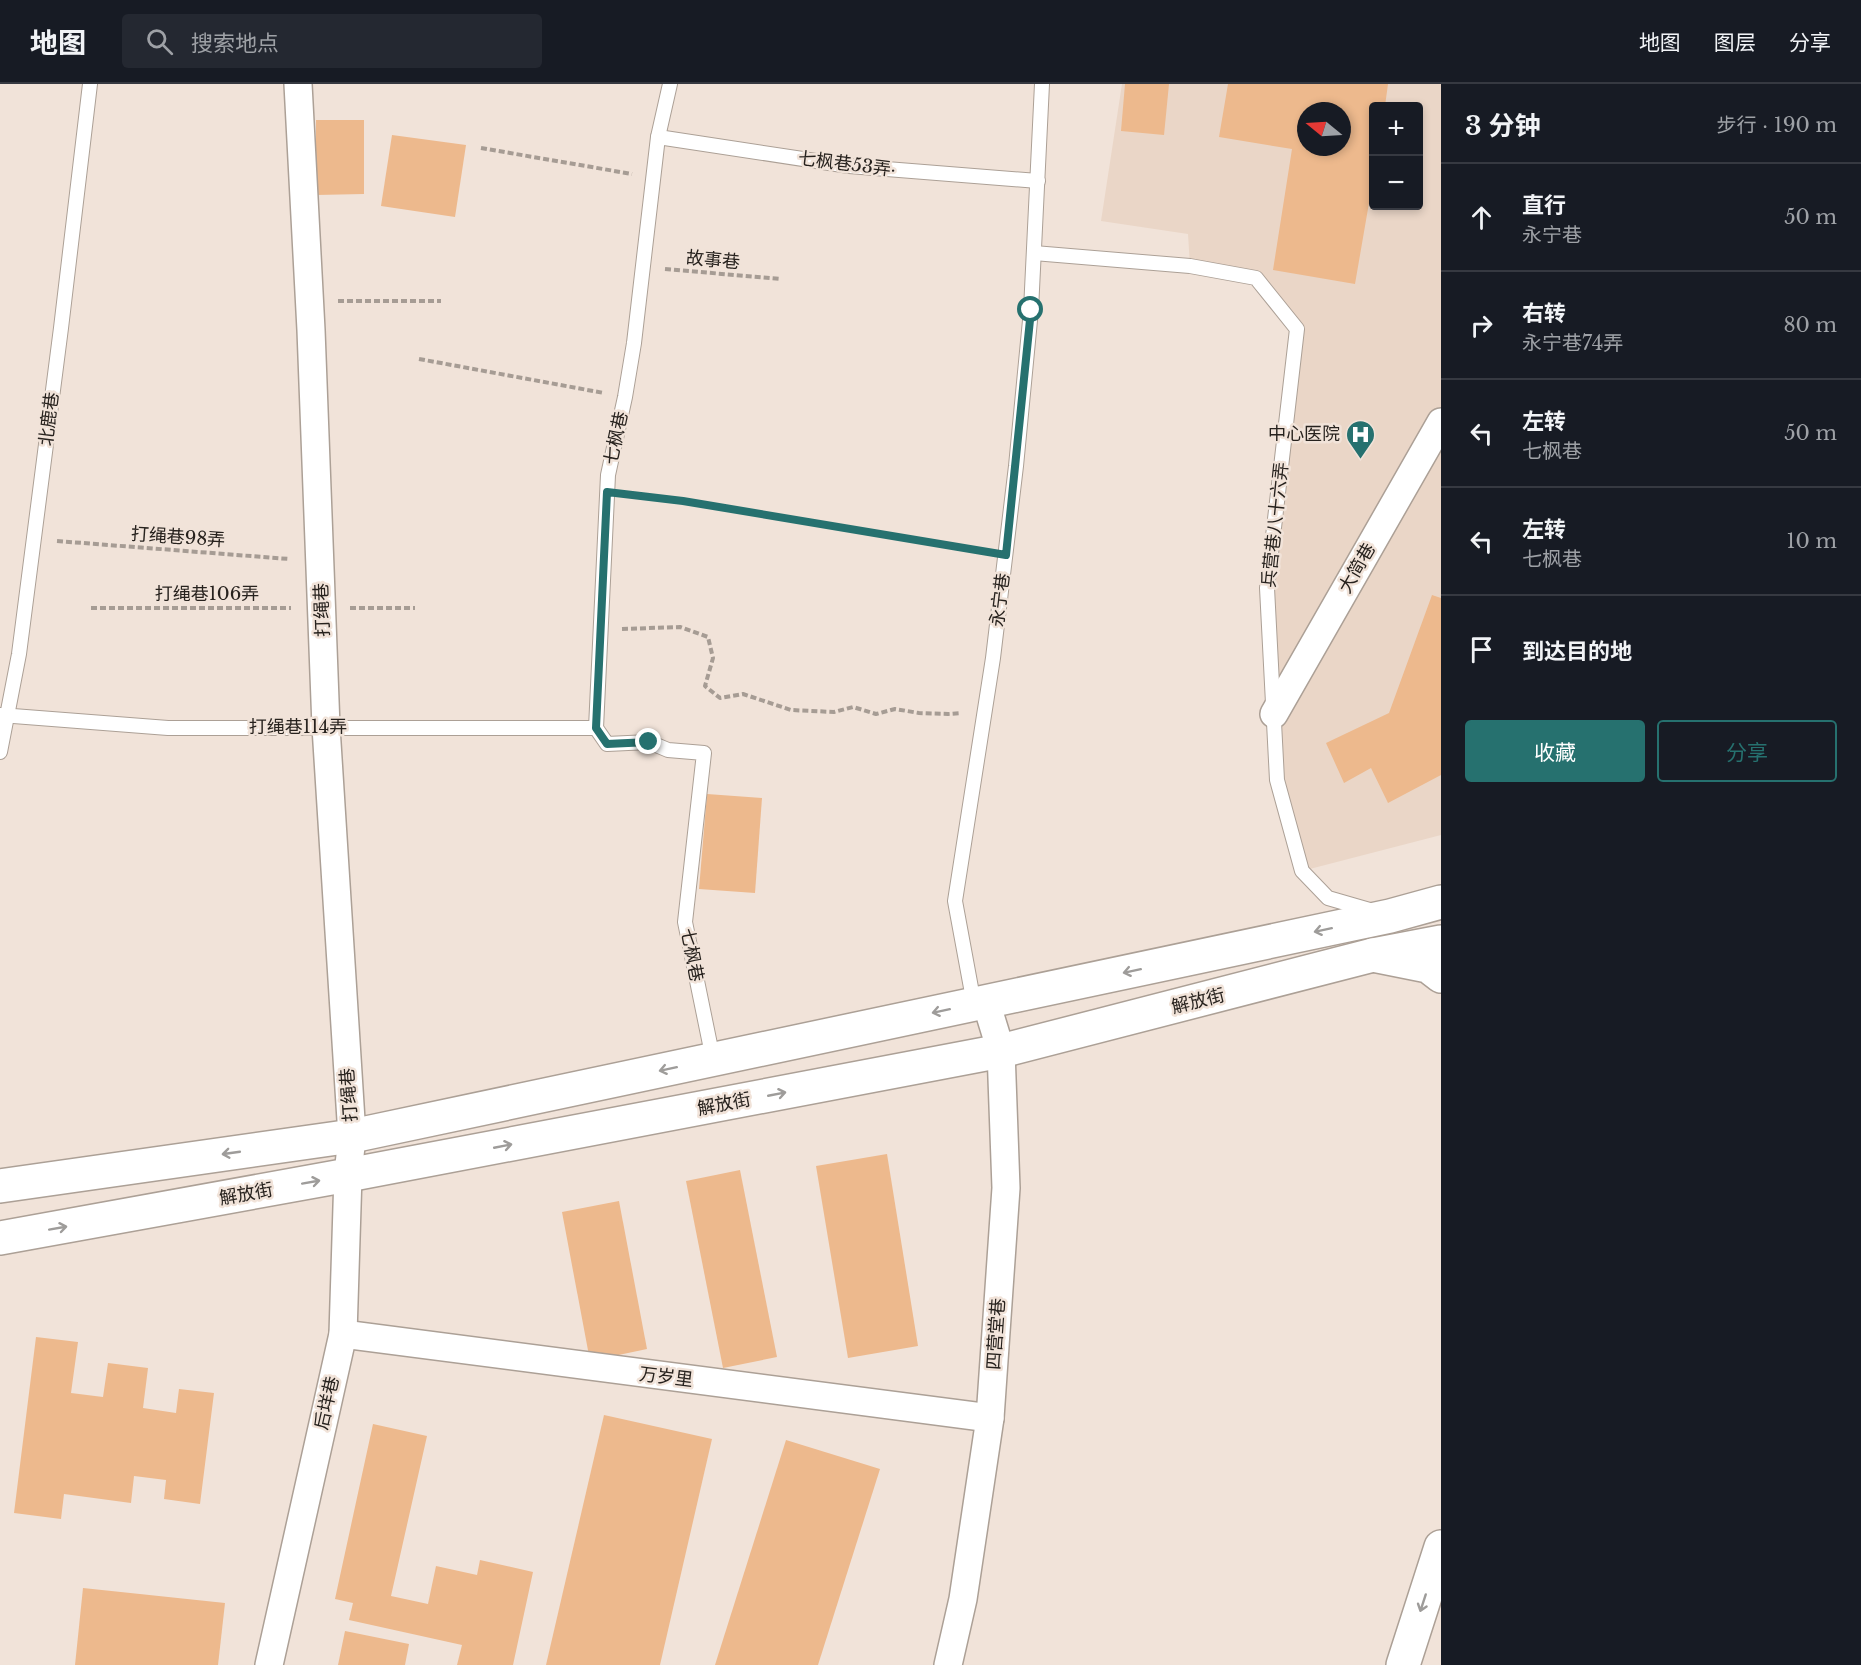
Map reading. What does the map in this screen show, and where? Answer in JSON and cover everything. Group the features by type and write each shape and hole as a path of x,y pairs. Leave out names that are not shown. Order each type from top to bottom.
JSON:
{"main road":[{"path":"0,1186 352,1136 1389,916 1441,902"},
{"name":"解放街","path":"0,1238 348,1175 1001,1051 1373,955 1441,942"},
{"path":"1373,955 1428,966 1441,976"},
{"path":"1403,1665 1441,1548"}],"street":[{"name":"打绳巷","path":"298,84 310,302 326,727 352,1136"},
{"name":"大简巷","path":"1274,714 1441,422"},
{"name":"四营堂巷","path":"948,1665 963,1599 990,1418 1006,1188 1001,1051 980,1003"},
{"name":"后垟巷","path":"269,1665 343,1334 348,1175 352,1136"},
{"name":"万岁里","path":"343,1334 990,1418"}],"lane":[{"name":"北鹿巷","path":"0,752 4,715 19,654 90,84"},
{"name":"七枫巷","path":"670,84 658,136 634,343 608,475 596,728 607,744 649,742 668,750 704,753 685,922 713,1059"},
{"name":"永宁巷","path":"980,1003 955,901 993,658 1006,555 1031,310 1042,84"},
{"name":"七枫巷53弄·","path":"658,136 849,166 1038,181"},
{"name":"兵营巷八十六弄","path":"1034,253 1190,266 1256,278 1297,329 1267,588 1277,780 1302,871 1328,898 1389,916"},
{"name":"打绳巷114弄","path":"4,715 168,728 596,728"}],"path":[{"path":"481,148 654,178"},
{"name":"故事巷","path":"643,267 781,279"},
{"path":"310,302 441,301"},
{"path":"419,359 625,397"},
{"path":"607,492 683,501 1006,555"},
{"name":"打绳巷98弄","path":"34,540 320,561"},
{"name":"打绳巷106弄","path":"91,608 415,608"},
{"path":"601,629 680,627 708,637 713,658 705,686 720,698 743,694 791,710 834,712 853,707 876,714 895,709 948,714 985,710"}],"shaded area":[{"name":"中心医院","path":"1122,84 1441,84 1441,835 1302,871 1277,780 1267,588 1297,329 1256,278 1190,266 1188,234 1101,221"}],"building":[{"path":"1125,84 1169,84 1164,135 1121,131"},
{"path":"1228,84 1388,84 1386,102 1369,102 1369,203 1355,284 1273,270 1292,149 1219,137"},
{"path":"316,120 364,120 364,194 316,195"},
{"path":"392,135 466,145 455,217 381,206"},
{"path":"1432,595 1441,598 1441,775 1388,803 1371,768 1344,783 1326,743 1389,713"},
{"path":"707,794 762,798 755,893 699,889"},
{"path":"887,1154 918,1346 848,1358 816,1166"},
{"path":"740,1170 777,1357 723,1368 686,1181"},
{"path":"619,1201 647,1349 590,1361 562,1212"},
{"path":"36,1337 78,1342 71,1393 103,1397 108,1363 148,1368 143,1408 176,1413 179,1389 214,1393 200,1504 164,1499 166,1480 134,1476 131,1503 64,1494 61,1519 14,1513"},
{"path":"604,1415 712,1439 660,1665 546,1665"},
{"path":"373,1424 427,1436 391,1596 428,1604 436,1566 477,1575 480,1560 533,1572 513,1665 457,1665 462,1645 349,1620 353,1603 335,1599"},
{"path":"786,1440 880,1469 818,1665 715,1665"},
{"path":"83,1588 225,1603 218,1665 75,1665"},
{"path":"345,1631 409,1644 405,1665 338,1665"}],"place":[{"name":"中心医院","path":"1361,460"}],"route":[{"path":"649,742 607,744 596,728 607,492 683,501 1006,555 1031,310"}]}
